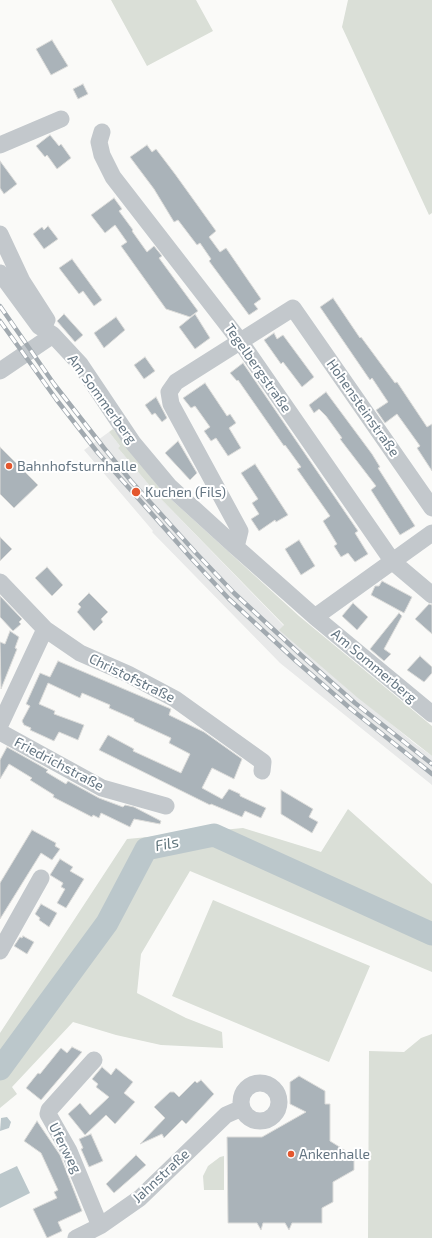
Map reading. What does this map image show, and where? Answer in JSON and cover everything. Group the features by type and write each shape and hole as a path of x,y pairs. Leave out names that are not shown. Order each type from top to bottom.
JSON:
{"street":[{"path":"0,145 61,119"},
{"name":"Tegelbergstraße","path":"102,132 100,142 102,155 113,177 240,341 393,562 432,595"},
{"name":"Am Sommerberg","path":"0,234 22,281 46,318 53,335"},
{"name":"Am Sommerberg","path":"0,273 38,326 53,335 80,364 133,443 169,486 315,617 432,714"},
{"name":"Hohensteinstraße","path":"240,341 293,308 432,508"},
{"path":"0,371 53,335"},
{"path":"236,547 240,531 171,404 169,392 176,382 240,341"},
{"name":"Am Sommerberg","path":"315,617 432,533"},
{"name":"Christofstraße","path":"0,582 45,629 80,653 128,674 175,698 263,762 262,772"},
{"path":"0,725 45,629"},
{"name":"Friedrichstraße","path":"0,732 102,788 166,806"},
{"path":"0,951 41,878"},
{"name":"Uferweg","path":"94,1060 49,1110 48,1114 69,1150 100,1226"},
{"name":"Jahnstraße","path":"76,1238 100,1226 140,1198 226,1115 242,1108"}],"shaded area":[{"path":"111,0 196,0 213,31 147,66"},
{"path":"348,0 432,0 432,213 429,215 342,27"},
{"path":"113,429 162,491 299,616 432,726 432,756 358,698 279,630 284,625 160,498 118,448 120,446 109,432"},
{"path":"109,432 120,446 118,448 160,498 284,626 280,630 414,743 432,756 432,785 280,663 152,532 153,531 84,450"},
{"path":"348,809 432,884 432,972 190,871 141,954 137,993 186,1018 222,1032 223,1048 161,1045 116,1035 73,1022 12,1087 17,1094 0,1108 0,1033 127,839 243,828 321,852"},
{"path":"213,900 370,966 329,1062 172,996"},
{"path":"432,1034 432,1238 368,1238 369,1051 404,1052 421,1038"},
{"path":"7,1117 11,1122 9,1128 0,1131 1,1118"},
{"path":"224,1156 224,1190 204,1190 203,1176 208,1166 220,1157"},
{"path":"17,1166 30,1193 0,1208 0,1174"}],"building":[{"path":"52,40 68,66 51,75 36,49"},
{"path":"83,84 88,94 78,99 73,89"},
{"path":"50,135 59,146 61,144 71,158 57,169 47,155 45,157 36,146"},
{"path":"147,145 152,152 156,149 175,174 216,231 209,237 220,252 226,248 261,299 254,304 258,309 249,315 209,261 211,259 200,243 197,245 178,220 174,222 154,189 130,157"},
{"path":"0,161 17,184 4,194 0,188"},
{"path":"114,198 122,209 119,211 147,252 154,246 162,256 159,258 198,311 190,317 166,309 121,246 127,242 115,225 105,233 91,215"},
{"path":"48,226 58,239 44,249 33,234 42,227 44,230"},
{"path":"72,259 102,300 94,306 83,291 79,294 59,268"},
{"path":"333,298 360,338 361,337 395,383 397,382 427,427 432,424 432,471 417,448 420,446 397,414 385,423 376,410 388,402 372,378 370,380 320,307"},
{"path":"64,314 83,335 75,342 57,321"},
{"path":"195,314 210,338 195,349 179,327"},
{"path":"116,317 125,330 104,348 94,333"},
{"path":"274,333 277,339 283,335 314,377 302,387 283,362 281,364 264,340"},
{"path":"145,357 155,371 144,379 134,365"},
{"path":"243,363 358,531 355,533 368,554 355,562 348,553 341,557 334,546 337,544 323,521 330,516 297,469 301,467 285,445 284,446 238,380 237,381 230,373"},
{"path":"205,383 227,416 230,414 236,423 229,428 241,448 228,456 216,438 211,441 204,431 210,427 195,406 191,408 183,398"},
{"path":"326,392 372,454 380,467 378,468 415,526 400,535 371,490 376,486 340,439 342,438 326,416 319,409 314,413 309,405"},
{"path":"156,397 167,418 162,422 155,413 152,415 145,405"},
{"path":"178,441 197,473 190,480 165,453"},
{"name":"Bahnhofsturnhalle","path":"0,447 38,485 14,508 0,494"},
{"path":"255,464 288,515 276,522 275,520 259,531 251,519 259,514 252,503 258,499 241,473"},
{"path":"0,537 12,549 0,561"},
{"path":"299,540 315,566 301,575 285,549"},
{"path":"47,567 63,585 52,596 35,578"},
{"path":"382,581 412,597 404,613 371,595 375,586 379,586"},
{"path":"89,593 108,612 101,619 103,622 94,631 77,612 81,607 78,604"},
{"path":"0,596 22,619 19,622 21,624 13,631 0,617"},
{"path":"353,603 368,617 357,630 342,616"},
{"path":"429,604 432,605 432,634 415,619"},
{"path":"399,613 402,616 384,649 391,654 384,661 370,649"},
{"path":"10,631 19,637 15,648 17,649 1,689 0,642 5,644"},
{"path":"420,656 432,667 432,673 424,682 407,670"},
{"path":"58,661 171,709 169,715 204,732 242,759 234,779 212,768 202,788 222,799 229,789 240,794 240,796 266,808 261,818 245,811 242,817 211,804 210,805 99,750 108,735 134,749 133,751 181,773 190,754 169,743 171,738 109,708 110,705 82,693 80,698 48,683 39,704 55,711 54,714 84,725 78,740 59,732 54,741 30,730 31,728 24,725 22,721 30,706 26,704 40,673 50,677"},
{"path":"7,747 48,770 46,772 66,784 68,781 99,798 123,807 125,805 134,807 161,821 160,824 134,819 130,827 101,813 99,818 93,815 92,817 53,797 54,795 30,780 32,778 9,764 0,779 0,760"},
{"path":"281,790 313,809 309,817 318,822 312,833 281,814"},
{"path":"32,830 56,843 55,846 60,849 52,860 41,853 0,919 0,883"},
{"path":"60,859 73,867 70,871 84,879 66,908 57,903 65,889 61,887 63,883 50,875"},
{"path":"41,904 57,913 49,927 39,920 40,918 35,914"},
{"path":"23,936 34,942 27,954 14,946 20,937 22,938"},
{"path":"72,1047 82,1052 41,1100 26,1088 38,1073 40,1074 61,1048 67,1053"},
{"path":"102,1067 111,1075 116,1068 133,1082 124,1093 135,1102 115,1124 106,1115 85,1135 68,1114 80,1103 90,1115 109,1097 96,1087 98,1084 92,1079"},
{"name":"Ankenhalle","path":"299,1076 325,1091 325,1104 330,1104 330,1141 354,1156 354,1170 333,1182 333,1202 322,1208 322,1223 292,1223 289,1230 285,1223 263,1223 261,1230 257,1223 228,1223 227,1137 262,1137 306,1112 290,1104 290,1082"},
{"path":"201,1080 214,1094 186,1124 182,1120 164,1138 162,1134 140,1144 165,1118 154,1107 170,1092 174,1092 179,1097 195,1081 197,1083"},
{"path":"37,1121 60,1155 82,1211 58,1222 62,1231 47,1238 33,1209 57,1198 54,1192 58,1190 41,1153 24,1141"},
{"path":"91,1134 103,1161 89,1167 81,1149 83,1148 79,1139"},
{"path":"136,1155 146,1165 114,1193 106,1184"}],"waterway":[{"name":"Fils","path":"0,1069 107,923 146,849 214,835 432,934"}],"railway":[{"path":"0,306 54,384 104,448 131,481 196,553 234,593 301,655 355,703 432,764"},
{"path":"0,321 56,399 98,453 229,599 351,709 432,774"}],"place":[{"name":"Bahnhofsturnhalle","path":"9,466"},
{"name":"Kuchen (Fils)","path":"136,492"},
{"name":"Ankenhalle","path":"291,1154"}]}
